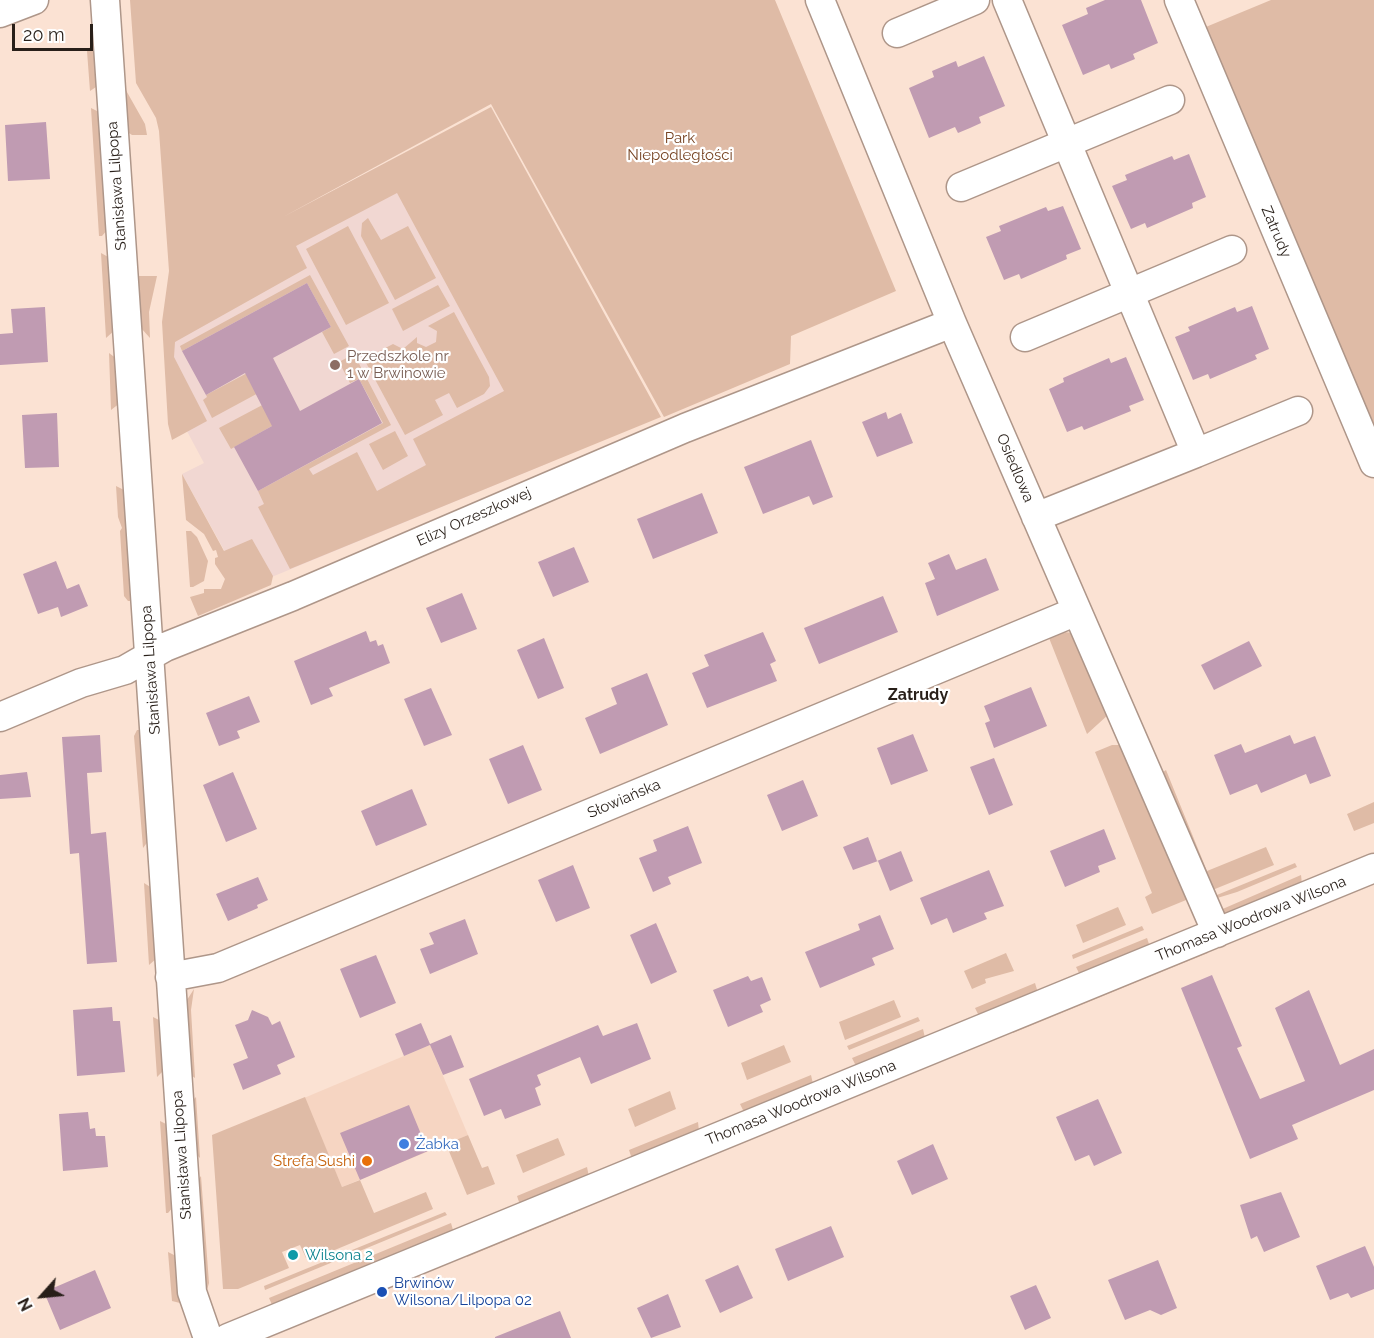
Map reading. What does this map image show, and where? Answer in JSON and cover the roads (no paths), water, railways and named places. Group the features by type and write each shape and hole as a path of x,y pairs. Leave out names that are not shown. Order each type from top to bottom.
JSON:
{"street":[{"path":"0,13 34,0"},
{"name":"Stanisława Lilpopa","path":"105,0 192,1292 208,1338"},
{"name":"Osiedlowa","path":"820,0 952,323 1217,933"},
{"path":"897,33 975,0"},
{"path":"1006,0 1196,453"},
{"name":"Zatrudy","path":"1179,0 1374,463"},
{"path":"961,187 1170,100"},
{"path":"1025,337 1232,250"},
{"name":"Elizy Orzeszkowej","path":"0,717 81,683 125,670 149,656 685,428 952,323"},
{"path":"1036,517 1298,411"},
{"name":"Słowiańska","path":"170,977 218,968 1077,611"},
{"name":"Thomasa Woodrowa Wilsona","path":"228,1338 1374,868"}],"place":[{"name":"Przedszkole nr 1 w Brwinowie","path":"335,365"},
{"name":"Żabka","path":"404,1144"},
{"name":"Strefa Sushi","path":"367,1161"},
{"name":"Wilsona 2","path":"293,1255"},
{"name":"Brwinów Wilsona/Lilpopa 02","path":"382,1292"}],"district":[{"name":"Zatrudy","path":"918,695"}],"park label":[{"name":"Park Niepodległości","path":"680,146"}]}
